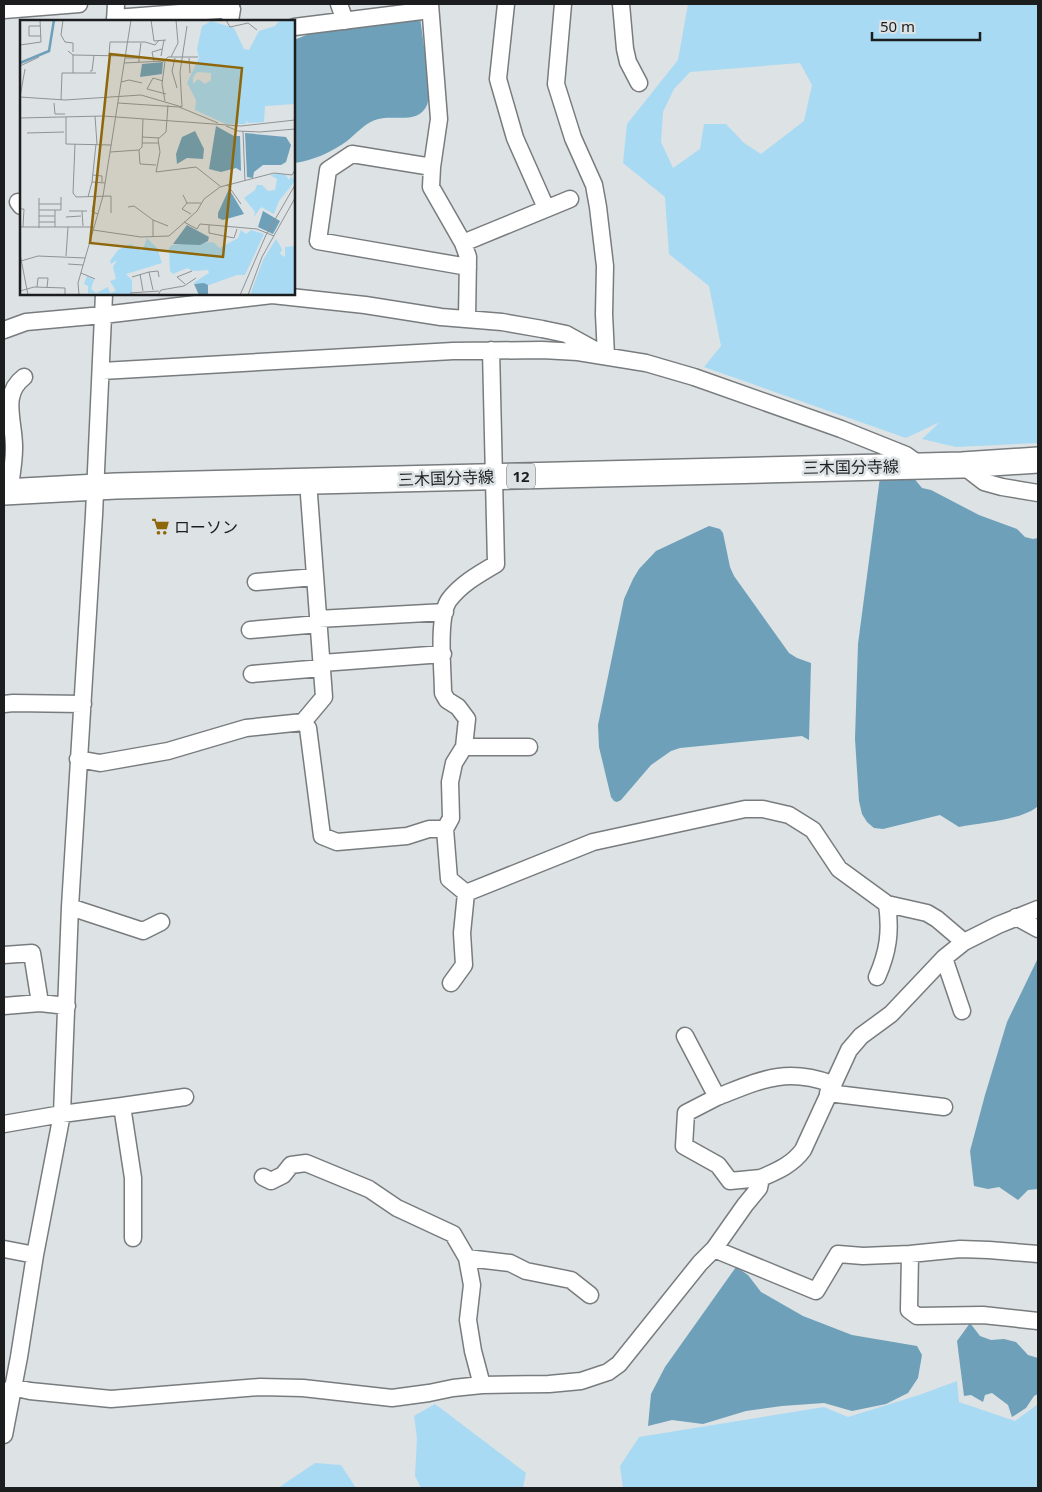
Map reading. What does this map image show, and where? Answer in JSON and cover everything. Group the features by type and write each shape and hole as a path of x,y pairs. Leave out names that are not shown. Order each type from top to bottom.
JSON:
{"main road":[{"name":"三木国分寺線","path":"6,492 95,487 962,465 1038,460"}],"street":[{"path":"4,10 79,4"},
{"path":"339,4 345,21"},
{"path":"295,27 422,11 430,4"},
{"path":"430,4 439,119 431,187 463,243 468,258 467,319"},
{"path":"506,4 498,79 515,138 546,208"},
{"path":"563,4 556,84 573,138 594,185 597,200 605,266 604,314 606,356"},
{"path":"621,4 625,49 628,62 639,83"},
{"path":"115,14 234,11"},
{"path":"432,167 352,154 328,170 318,241 468,267"},
{"path":"463,243 570,199"},
{"path":"4,1435 12,1387 11,1357 35,1255 62,1114 70,907 102,371 104,295"},
{"path":"4,330 26,322 272,295 364,305 441,317 502,322 566,334 606,356"},
{"path":"466,893 449,879 444,829 451,818 450,782 454,763 464,747 467,719 458,707 447,700 443,693 442,621 448,601 470,579 496,564 491,350"},
{"path":"102,371 453,351 542,350 606,356 646,363 767,402 906,455 920,465"},
{"path":"6,492 14,449 10,393 16,383 24,376"},
{"path":"962,465 984,482 1038,493"},
{"path":"78,759 100,763 168,751 246,728 303,722 324,697 308,481"},
{"path":"256,582 315,577"},
{"path":"250,630 318,621 445,612"},
{"path":"252,674 442,654"},
{"path":"4,704 83,704"},
{"path":"303,722 308,728 322,836 337,842 407,836 429,829 444,829"},
{"path":"464,747 529,747"},
{"path":"466,893 594,842 745,809 763,810 789,815 813,830 839,868 887,904 927,913 964,942"},
{"path":"451,983 464,964 462,933 466,893"},
{"path":"877,977 885,958 889,933 890,925 887,904"},
{"path":"70,907 143,931 160,922"},
{"path":"944,1107 830,1089 814,1078 781,1076 761,1080 717,1097 686,1113 684,1146 718,1165 730,1181 761,1178 782,1169 796,1159 803,1150 830,1089 849,1050 861,1036 891,1014 944,958 964,942 1016,917 1038,909"},
{"path":"1016,917 1038,929"},
{"path":"4,955 32,953 40,1003"},
{"path":"944,958 962,1011"},
{"path":"4,1006 40,1003 67,1006"},
{"path":"685,1036 717,1097"},
{"path":"4,1124 185,1097"},
{"path":"122,1106 133,1178 132,1238"},
{"path":"263,1177 271,1181 283,1174 291,1166 306,1163 369,1189 397,1208 453,1234 467,1258 472,1286 468,1320 473,1351 482,1385"},
{"path":"12,1387 30,1391 111,1398 260,1387 303,1388 392,1398 482,1385 549,1384 581,1381 608,1372 619,1364 700,1263 714,1249 759,1188 761,1178"},
{"path":"4,1249 35,1255"},
{"path":"714,1249 816,1290 838,1254 863,1256 960,1249 1038,1254"},
{"path":"910,1254 909,1310 917,1316 983,1315 1038,1320"},
{"path":"467,1258 510,1263 526,1271 571,1280 590,1295"}],"shaded area":[{"path":"688,4 1038,4 1038,443 956,447 922,439 940,422 906,438 704,367 721,346 709,286 669,254 665,197 623,163 627,124 678,60","holes":["800,63 812,85 804,121 761,154 744,143 726,124 704,124 700,149 673,168 661,142 663,112 674,89 690,72"]},
{"path":"420,17 428,89 427,105 423,111 411,117 375,120 335,149 315,158 295,163 295,40 309,34 310,30"},
{"path":"912,476 922,488 931,490 979,515 1017,529 1025,537 1038,538 1038,806 1022,815 959,827 940,815 883,829 874,828 862,814 859,801 855,739 858,644 880,477"},
{"path":"709,526 720,529 723,533 730,567 734,576 789,653 811,663 809,740 802,736 680,748 671,751 651,765 621,800 614,801 611,797 599,747 598,725 624,599 639,569 656,551"},
{"path":"1038,958 1038,1189 1028,1190 1018,1200 999,1187 988,1189 974,1186 970,1151 1007,1022"},
{"path":"736,1267 748,1275 761,1292 803,1316 852,1335 917,1346 922,1355 918,1378 908,1393 886,1404 852,1411 824,1403 782,1406 746,1411 703,1424 672,1420 648,1426 651,1394 665,1367"},
{"path":"970,1323 980,1336 991,1340 1004,1339 1016,1342 1028,1355 1038,1358 1038,1394 1034,1396 1026,1408 1012,1417 1008,1405 992,1393 985,1395 983,1402 971,1395 964,1396 957,1341"},
{"path":"957,1381 959,1402 1015,1421 1038,1404 1038,1488 623,1488 620,1466 639,1437 824,1407 848,1417"},
{"path":"435,1404 526,1473 523,1488 421,1488 415,1476 417,1438 414,1416"},
{"path":"315,1463 341,1465 356,1488 278,1488"}],"place":[{"name":"ローソン","path":"160,527"}]}
